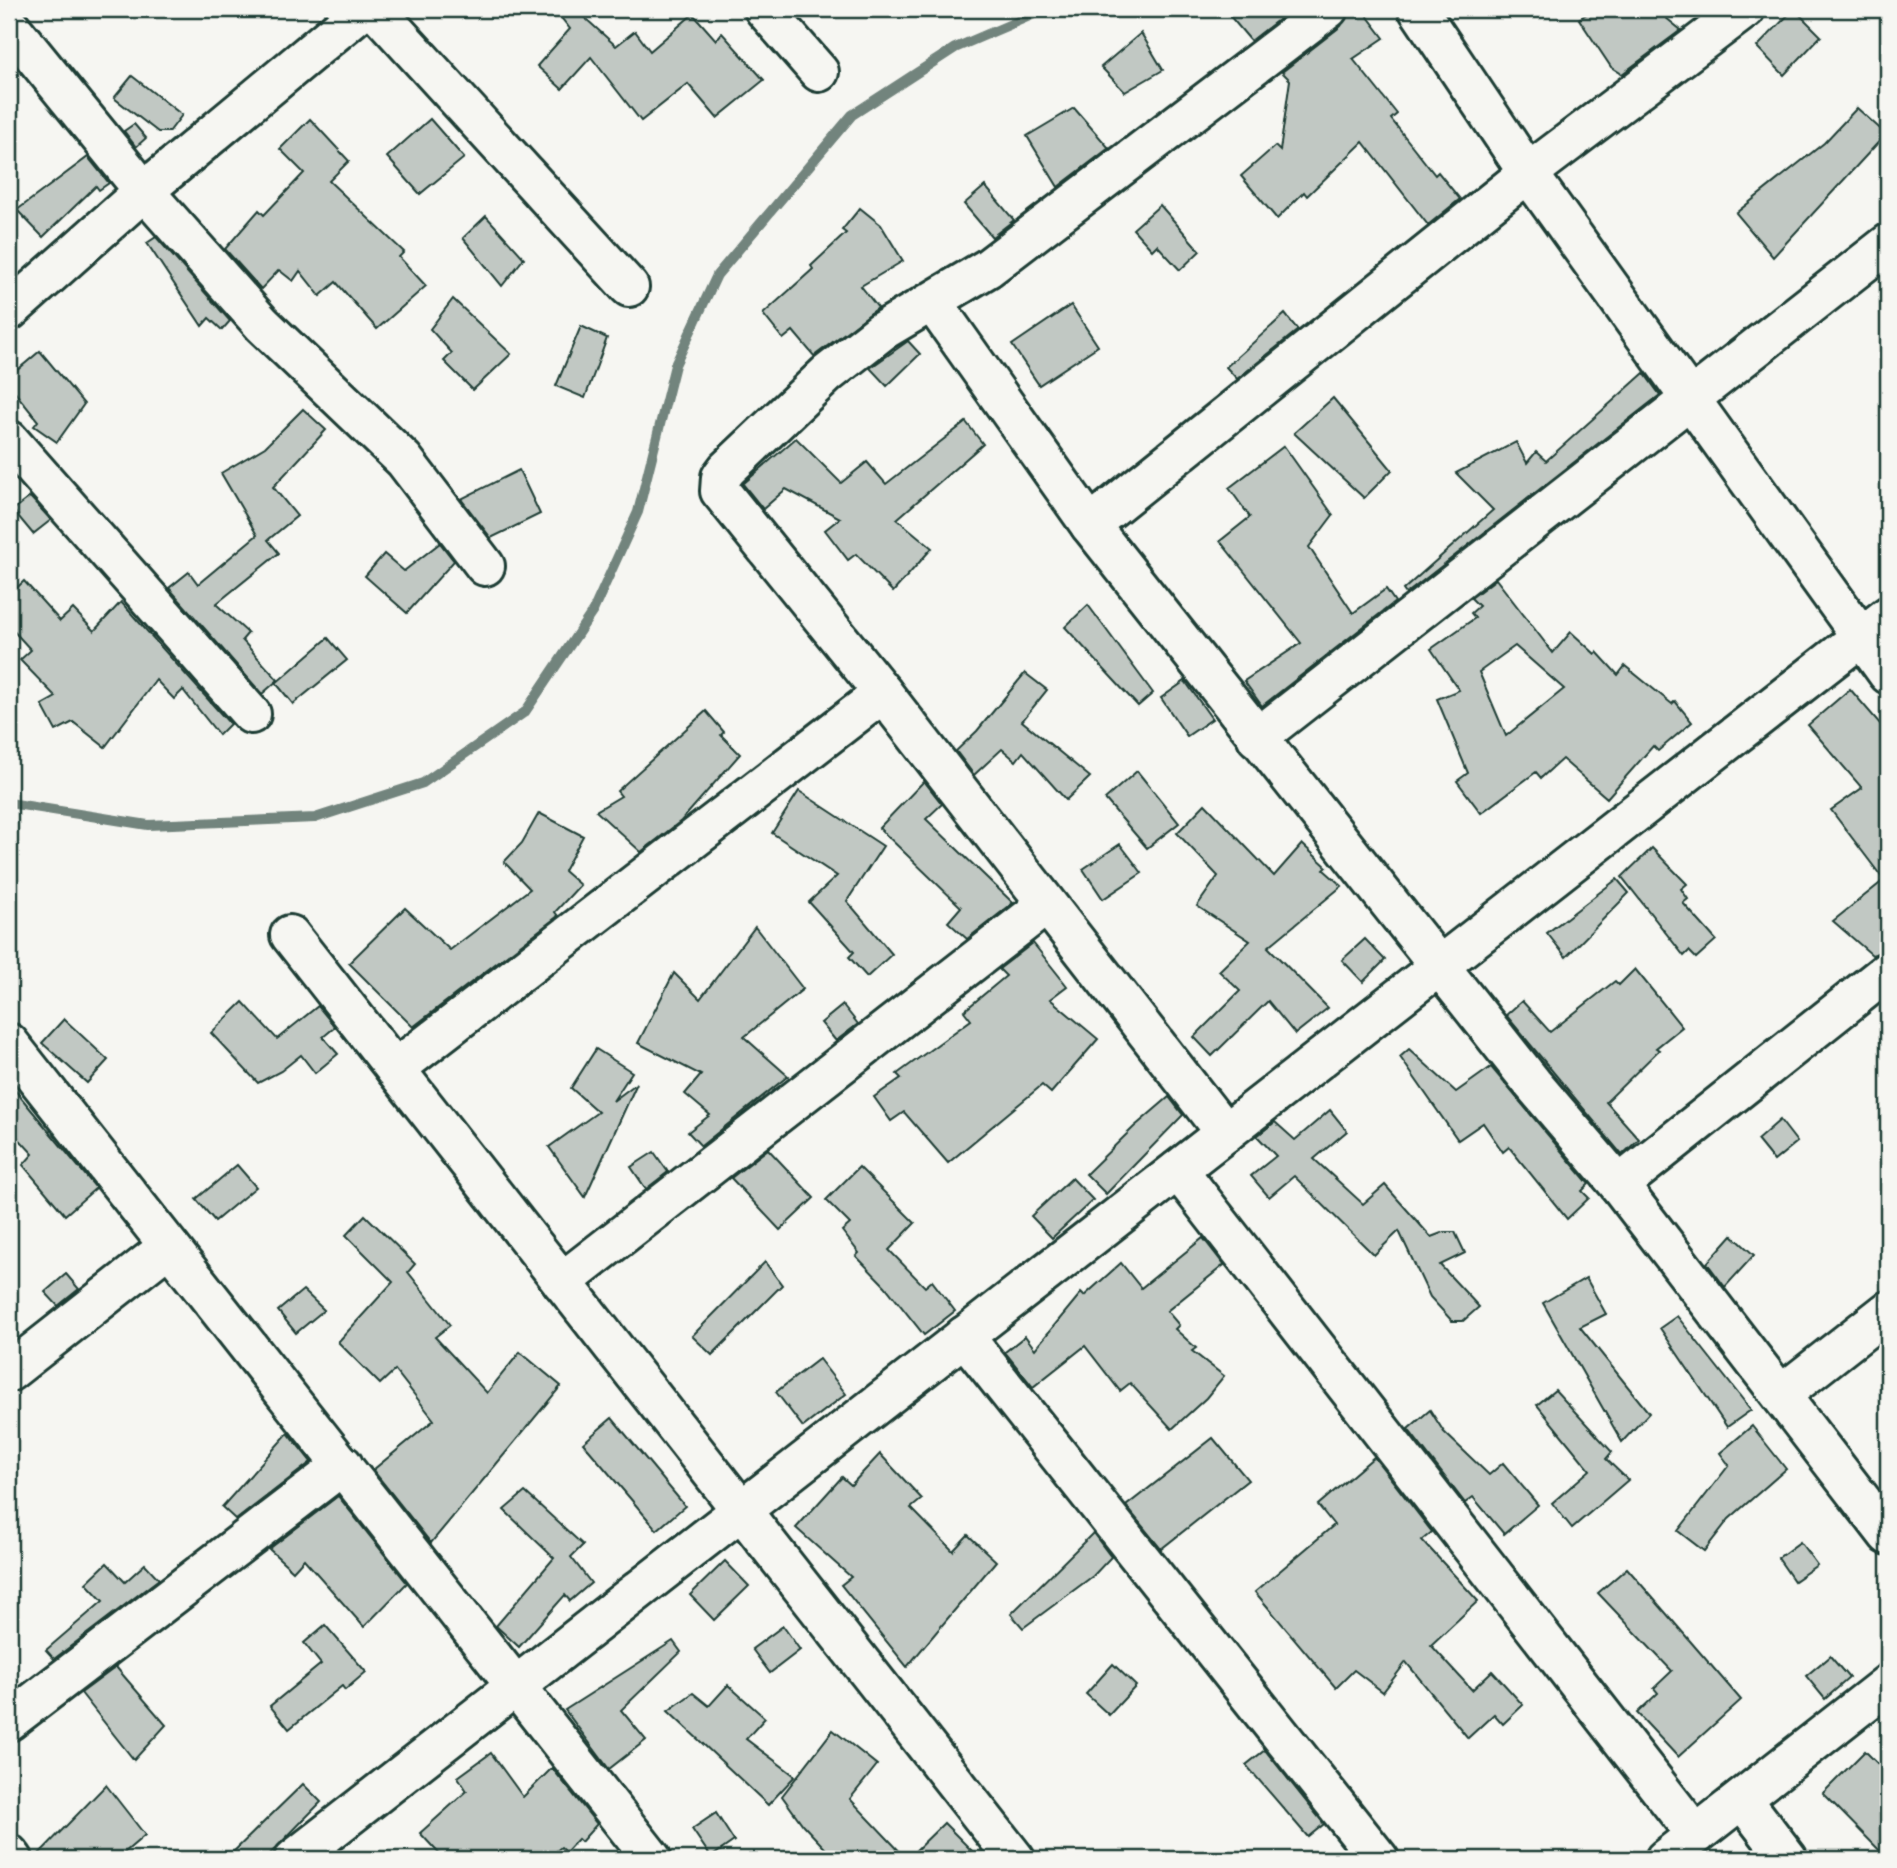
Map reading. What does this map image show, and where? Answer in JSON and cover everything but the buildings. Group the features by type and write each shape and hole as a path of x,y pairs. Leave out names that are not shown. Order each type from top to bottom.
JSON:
{"street":[{"path":"9,311 144,191 363,9"},
{"path":"375,9 629,287"},
{"path":"764,9 819,72"},
{"path":"1225,1133 883,692 747,527 720,491 719,485 727,469 827,374 882,331 933,303 999,261 1328,9"},
{"path":"1418,9 1528,173 1692,400 1876,626 1888,674"},
{"path":"1090,525 1528,173 1745,9"},
{"path":"9,25 144,191 262,324 404,460 485,566"},
{"path":"1257,738 1888,244"},
{"path":"933,303 1090,525 1533,1084 1619,1185 1888,1535"},
{"path":"9,440 251,714"},
{"path":"294,1859 1876,626"},
{"path":"395,1069 883,692"},
{"path":"562,1282 1046,905"},
{"path":"290,935 1015,1859"},
{"path":"1619,1185 1888,971"},
{"path":"9,1044 652,1859"},
{"path":"1178,1170 1696,1835"},
{"path":"9,1372 168,1247"},
{"path":"1782,1394 1888,1311"},
{"path":"964,1336 1378,1859"},
{"path":"9,1721 343,1465"},
{"path":"1665,1859 1888,1684"},
{"path":"1742,1799 1788,1859"},
{"path":"9,1854 13,1859"}],"waterway":[{"path":"9,803 148,825 315,818 423,783 525,712 593,611 638,512 675,365 717,275 852,115 955,48 1046,9"}]}
